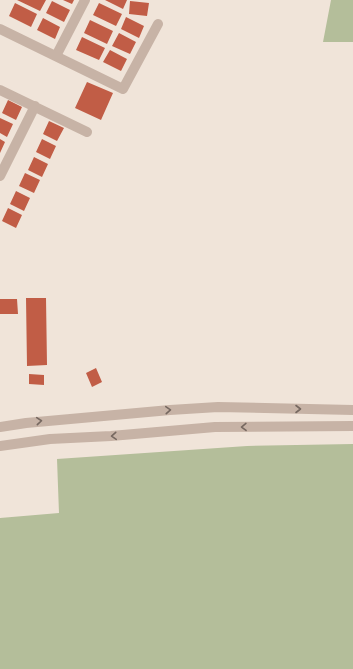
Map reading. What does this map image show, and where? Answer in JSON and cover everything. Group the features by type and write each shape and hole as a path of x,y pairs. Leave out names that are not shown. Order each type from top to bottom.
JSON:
{"street":[{"path":"56,56 85,0"},
{"path":"0,29 123,89 158,24"},
{"path":"0,90 87,132"},
{"path":"0,176 35,106"},
{"path":"0,427 33,422 218,408 353,410"},
{"path":"0,446 50,439 111,436 215,427 353,426"}],"green space":[{"path":"331,0 353,0 353,42 323,42"},
{"path":"353,444 353,669 0,669 0,518 59,513 57,459 247,446"}],"building":[{"path":"17,0 46,0 40,11"},
{"path":"63,0 74,0 72,4"},
{"path":"105,0 127,0 123,9"},
{"path":"52,1 70,10 64,22 46,13"},
{"path":"130,1 149,3 147,16 129,14"},
{"path":"15,3 37,14 31,27 9,16"},
{"path":"99,3 122,14 116,26 93,15"},
{"path":"126,17 144,26 139,38 121,29"},
{"path":"43,18 60,27 55,39 37,30"},
{"path":"90,20 113,31 107,44 84,33"},
{"path":"119,33 136,42 130,54 112,46"},
{"path":"82,37 105,48 99,60 76,50"},
{"path":"110,50 127,59 121,71 103,62"},
{"path":"87,82 113,93 101,120 75,108"},
{"path":"8,100 22,107 16,120 2,113"},
{"path":"0,118 13,124 7,137 0,133"},
{"path":"49,121 64,128 57,141 43,134"},
{"path":"0,139 5,142 0,153"},
{"path":"42,139 56,146 50,159 36,152"},
{"path":"34,157 48,164 42,177 28,170"},
{"path":"25,173 40,180 34,193 19,186"},
{"path":"16,191 30,198 24,211 10,204"},
{"path":"8,208 22,215 16,228 2,221"},
{"path":"26,298 46,298 47,365 27,366"},
{"path":"0,299 17,299 18,314 0,314"},
{"path":"96,368 102,382 92,387 86,373"},
{"path":"29,374 44,375 44,385 29,384"}]}
